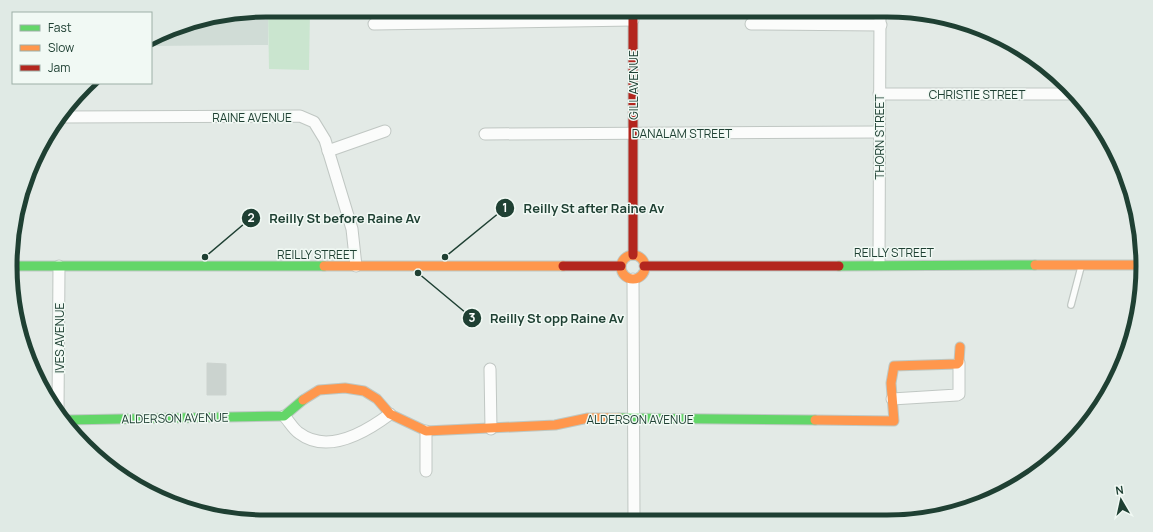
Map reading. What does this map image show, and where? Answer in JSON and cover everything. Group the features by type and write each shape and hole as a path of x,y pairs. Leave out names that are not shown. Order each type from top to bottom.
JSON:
{"street":[{"path":"374,24 575,17"},
{"name":"GILL AVENUE","path":"633,17 633,255"},
{"name":"THORN STREET","path":"879,264 880,17"},
{"path":"751,24 881,25"},
{"name":"CHRISTIE STREET","path":"879,94 1067,94"},
{"name":"RAINE AVENUE","path":"66,117 300,116 314,122 320,130 328,151 352,229 356,266"},
{"path":"328,151 385,131"},
{"name":"DANALAM STREET","path":"485,134 879,132"},
{"path":"633,255 639,257 644,266 640,276 633,279 626,277 621,266 626,257 633,255"},
{"name":"REILLY STREET","path":"644,266 879,264 1136,265"},
{"name":"REILLY STREET","path":"17,266 621,266"},
{"name":"IVES AVENUE","path":"58,403 59,266"},
{"path":"633,279 634,515"},
{"path":"959,363 894,366 892,399 959,394 960,347"},
{"path":"490,370 490,429"},
{"name":"ALDERSON AVENUE","path":"70,420 284,416 299,402 319,390 344,388 364,391 377,399 390,414 426,430 490,429 555,425 588,418 894,421 892,399"},
{"path":"284,416 299,433 316,440 328,441 345,440 363,432 390,414"},
{"path":"426,430 426,471"}],"lane":[{"path":"1071,305 1082,265"}],"shaded area":[{"path":"266,17 268,17 268,45 152,46 171,36 202,25 233,19"}],"green space":[{"path":"268,17 310,17 309,70 269,69"}],"building":[{"path":"207,363 226,364 226,395 207,395"}],"traffic: fast":[{"path":"839,266 1035,265"},
{"path":"17,266 324,266"},
{"path":"70,420 284,416 303,400"},
{"path":"619,418 815,420"}],"traffic: slow":[{"path":"633,255 638,256 644,262 645,267 644,272 638,278 633,279 628,278 622,272 621,267 622,262 628,256 633,255"},
{"path":"1035,265 1136,265"},
{"path":"324,266 563,266"},
{"path":"815,420 894,421 891,383 894,366 957,364 959,362 960,347"},
{"path":"303,400 319,390 345,388 364,391 377,399 390,414 426,431 555,425 588,418 619,418"}],"traffic: jam":[{"path":"633,17 633,255"},
{"path":"563,266 621,266"},
{"path":"644,266 839,266"}],"place":[{"name":"Reilly St before Raine Av","path":"205,257"},
{"name":"Reilly St after Raine Av","path":"445,257"},
{"name":"Reilly St opp Raine Av","path":"418,273"}]}
